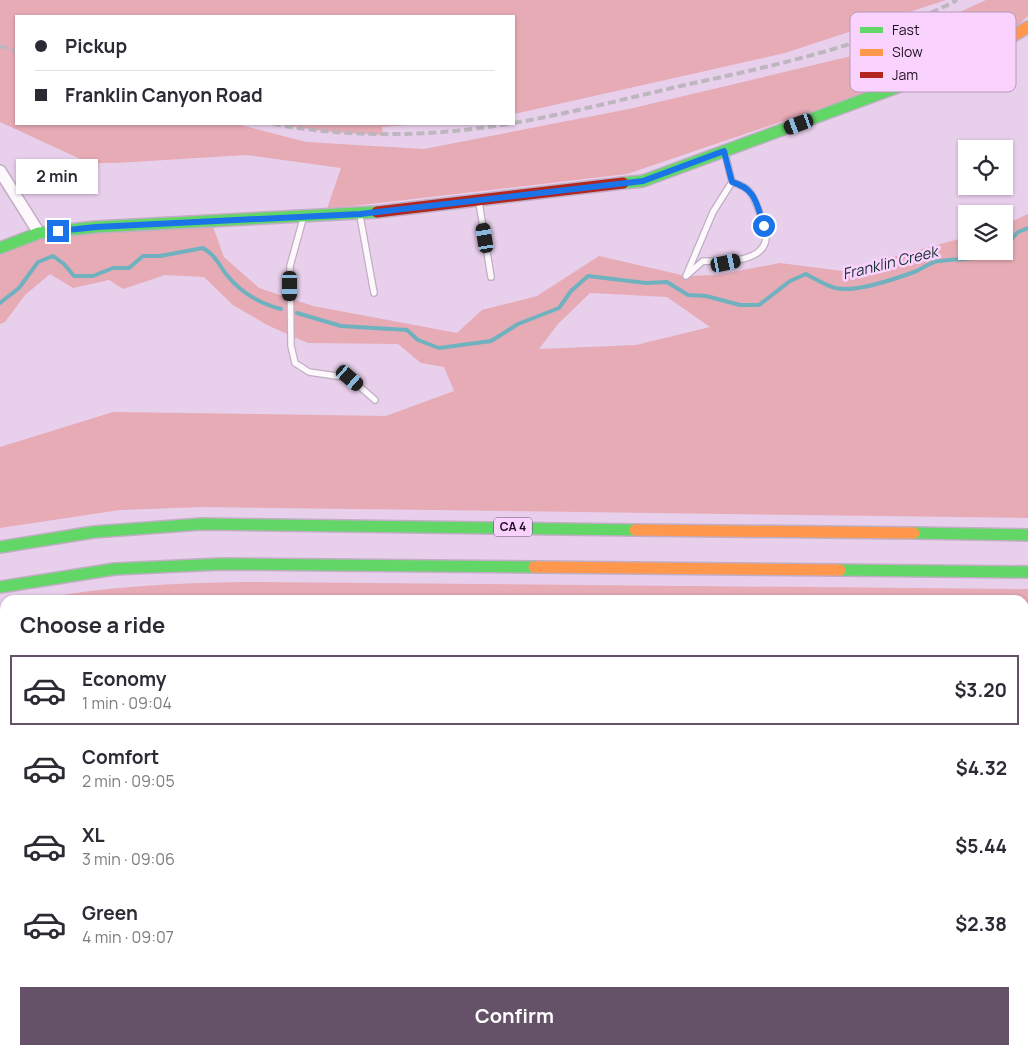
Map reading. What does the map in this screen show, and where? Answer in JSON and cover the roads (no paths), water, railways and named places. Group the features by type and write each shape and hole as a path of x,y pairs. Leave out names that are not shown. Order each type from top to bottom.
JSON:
{"main road":[{"path":"1016,34 1028,27"},
{"path":"0,248 38,233 96,227 360,214 643,181 884,92"},
{"name":"CA 4","path":"0,547 120,529 210,524 1028,535"},
{"path":"0,587 106,570 195,564 504,565 1028,572"}],"street":[{"path":"0,171 38,233"}],"lane":[{"path":"724,151 732,182 713,212 686,276 703,261 726,263 744,259 753,254 764,243 766,232 751,192 744,186 732,182"},
{"path":"478,200 491,277"},
{"path":"360,214 374,293"},
{"path":"304,217 290,266 290,346 295,363 309,372 350,378 375,400"}],"waterway":[{"name":"Franklin Creek","path":"1013,237 1018,232 1028,228"},
{"name":"Franklin Creek","path":"0,303 19,288 38,262 53,256 64,264 74,276 93,276 113,268 129,268 143,256 160,256 203,248 214,257 231,280 243,291 265,304 281,309"},
{"name":"Franklin Creek","path":"297,313 341,326 407,330 418,340 439,348 491,341 518,324 559,308 571,291 588,276 646,283 667,282 688,295 706,296 740,305 759,305 790,281 806,274 835,288 853,289 896,278 936,262 958,259"}],"railway":[{"path":"933,12 957,0"},
{"path":"515,123 754,70 850,44"},
{"path":"0,46 15,51"},
{"path":"279,125 362,134 420,133 501,125"}]}
